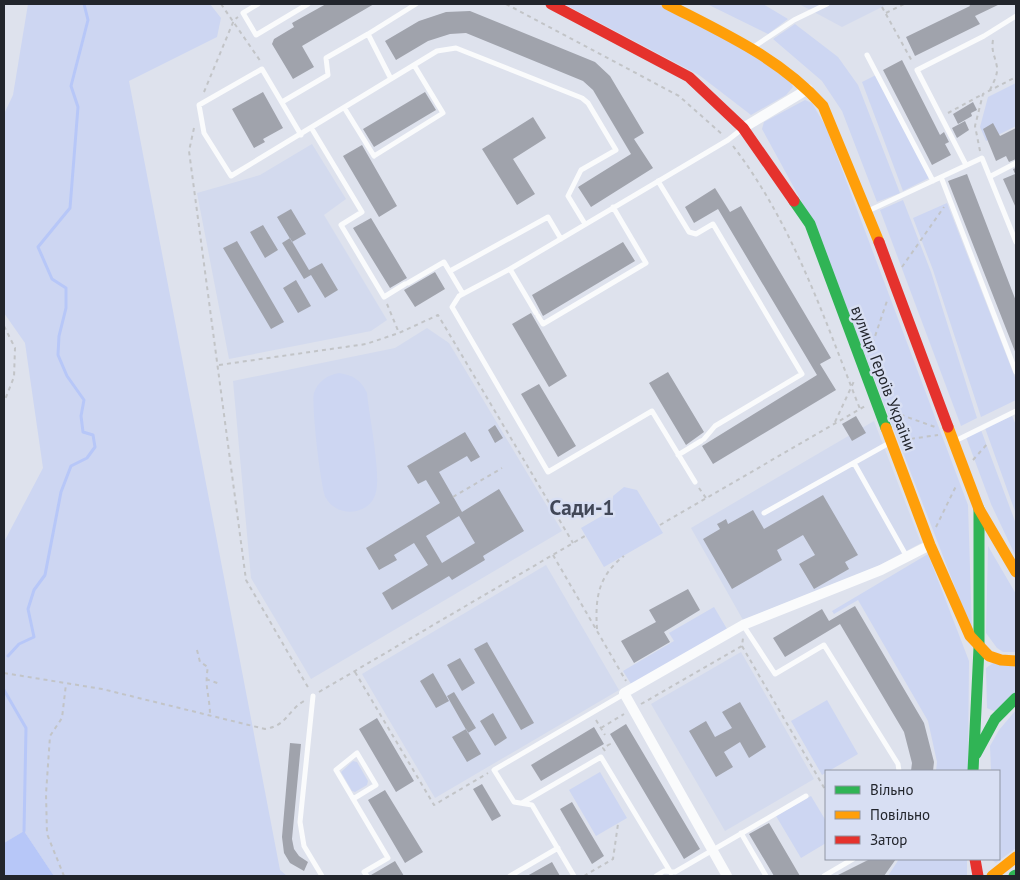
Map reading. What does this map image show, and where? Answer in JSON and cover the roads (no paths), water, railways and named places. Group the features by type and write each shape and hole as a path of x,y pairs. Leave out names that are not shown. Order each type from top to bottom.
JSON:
{"main road":[{"name":"вулиця Героїв України","path":"551,4 689,77 743,128 810,224 930,545 970,636 979,648"},
{"path":"667,4 752,48 784,68 808,89 822,106 868,212 980,509 1016,572"},
{"path":"973,765 979,648 980,509"},
{"path":"979,648 997,660 1016,661"},
{"path":"973,765 995,719 1016,698"},
{"path":"992,876 1006,863 1016,857"},
{"path":"975,860 978,876"}],"street":[{"path":"743,128 808,89"},
{"path":"727,876 633,709 628,691 742,625 881,570 930,545"}],"lane":[{"path":"258,4 243,13 256,35 308,4"},
{"path":"282,102 328,74 326,58 416,4"},
{"path":"752,48 794,20 826,4"},
{"path":"966,166 916,70 995,30 1016,16"},
{"path":"368,34 391,79"},
{"path":"302,135 262,69 199,105 204,134 231,176 302,135 312,129 438,51 456,48 582,98 588,103 616,150 582,170 568,196 584,224"},
{"path":"867,55 933,181"},
{"path":"345,109 374,156 443,113 414,65"},
{"path":"694,482 652,410 548,472 452,307 463,294 510,269 658,182 728,140 743,128"},
{"path":"312,129 362,212 341,225 384,297 444,262 463,294"},
{"path":"868,212 982,158 991,176 1016,242"},
{"path":"991,176 1016,163"},
{"path":"941,178 1016,372"},
{"path":"658,182 689,232 696,234 713,224 802,374 715,426 703,440 678,454"},
{"path":"510,269 543,324 646,263 613,207"},
{"path":"450,272 548,217 560,238"},
{"path":"954,441 1015,412 1016,419"},
{"path":"764,513 891,442"},
{"path":"854,463 907,557"},
{"path":"742,625 775,674 824,645 898,764 899,770"},
{"path":"574,876 532,805 514,802 494,770 628,691"},
{"path":"313,696 300,822 304,846 322,876"},
{"path":"353,799 376,785 357,753 336,770 353,799 388,858 364,872 367,876"},
{"path":"522,803 601,757 671,873"},
{"path":"656,876 664,871 671,873 806,796"},
{"path":"741,833 766,876"},
{"path":"510,876 558,848"},
{"path":"824,876 852,860"}],"water":[{"path":"24,831 54,876 4,876 4,843"}],"waterway":[{"path":"8,656 19,644 34,637 28,609 34,590 45,575 61,492 71,466 87,458 95,447 93,435 83,432 81,416 84,400 67,376 58,355 59,336 66,308 66,288 52,279 38,247 70,208 78,107 71,86 88,20 84,4"},
{"path":"4,690 26,728 24,831"}],"district":[{"name":"Сади-1","path":"582,507"}]}
